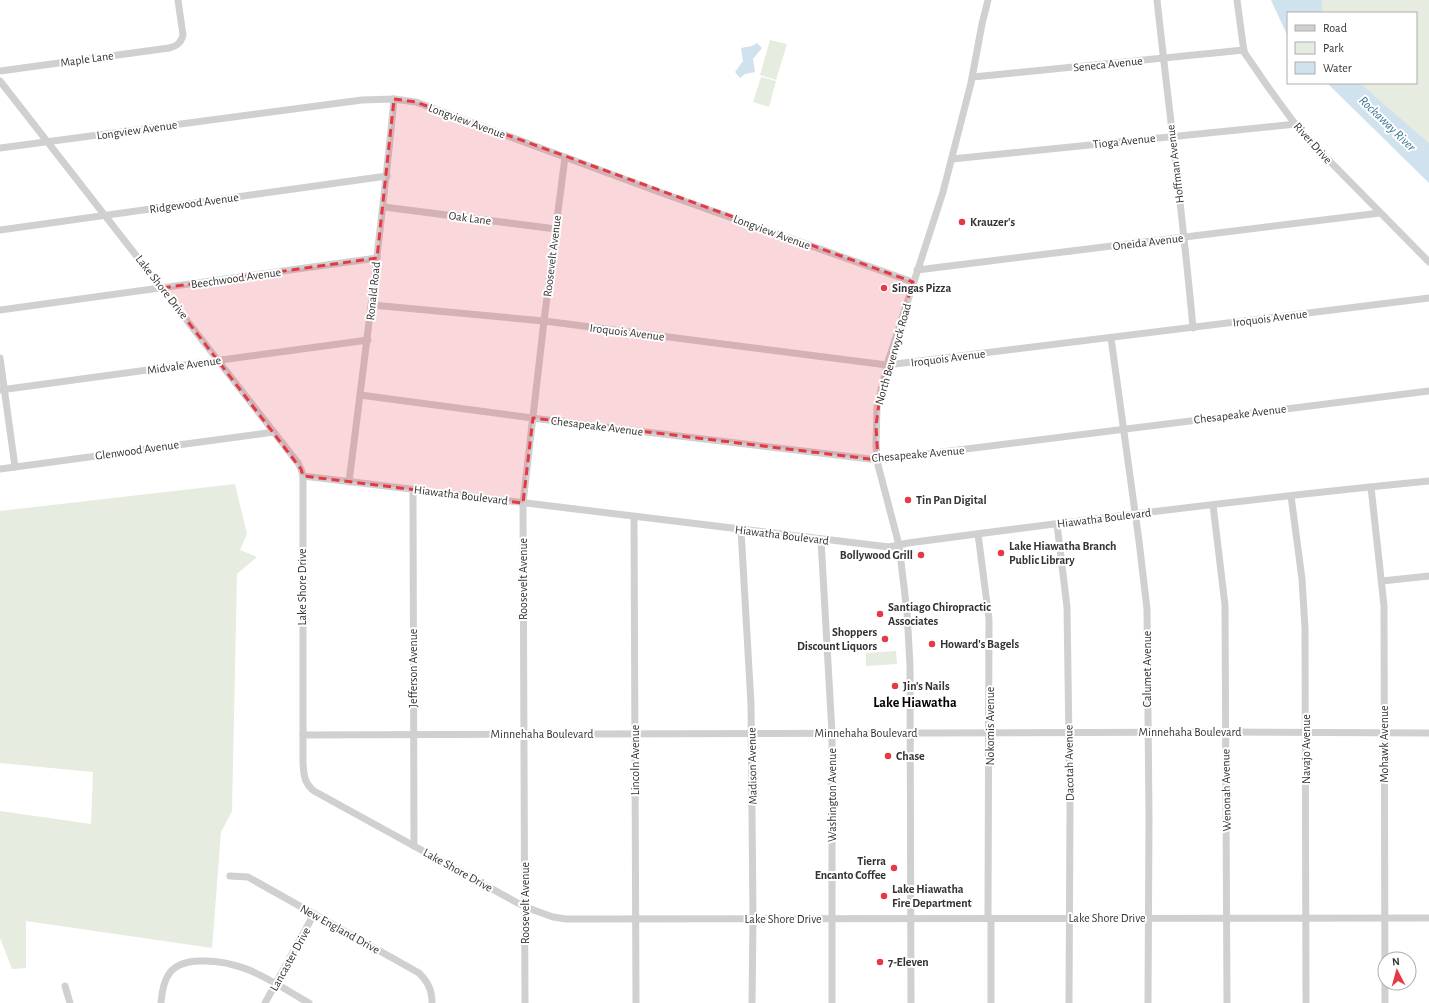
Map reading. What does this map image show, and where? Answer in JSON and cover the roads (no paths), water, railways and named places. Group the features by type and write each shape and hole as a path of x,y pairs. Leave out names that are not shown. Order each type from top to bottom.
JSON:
{"street":[{"name":"Maple Lane","path":"0,71 175,47 183,35 178,0"},
{"name":"North Beverwyck Road","path":"912,1003 910,665 899,545 878,460 875,438 877,407 887,365 943,192 972,77 988,0"},
{"name":"Hoffman Avenue","path":"1157,0 1193,328"},
{"name":"River Drive","path":"1238,0 1244,50 1268,87 1301,132 1429,262"},
{"name":"Seneca Avenue","path":"972,77 1244,50"},
{"name":"Lake Shore Drive","path":"0,81 106,215 298,463 301,469 303,476 303,735 305,780 310,788 525,907 553,918 636,920 1429,918"},
{"name":"Longview Avenue","path":"0,148 362,100 394,99 416,102 662,193 913,282"},
{"name":"Ronald Road","path":"349,482 384,207 394,99"},
{"name":"Tioga Avenue","path":"952,158 1296,124"},
{"name":"Roosevelt Avenue","path":"525,1003 523,503 565,157"},
{"name":"Ridgewood Avenue","path":"0,230 387,176"},
{"name":"Oak Lane","path":"384,207 556,229"},
{"name":"Oneida Avenue","path":"917,270 1380,213"},
{"name":"Beechwood Avenue","path":"0,310 377,258"},
{"name":"Iroquois Avenue","path":"372,305 544,321 887,365 1429,298"},
{"name":"Calumet Avenue","path":"1111,338 1147,610 1148,1003"},
{"name":"Midvale Avenue","path":"2,390 368,340"},
{"path":"0,358 2,390 15,467"},
{"name":"Chesapeake Avenue","path":"360,395 533,418 878,460 1429,391"},
{"name":"Glenwood Avenue","path":"0,469 274,432"},
{"name":"Hiawatha Boulevard","path":"303,476 889,547 1135,514 1429,481"},
{"name":"Mohawk Avenue","path":"1371,487 1384,606 1385,1003"},
{"name":"Jefferson Avenue","path":"413,490 414,846"},
{"name":"Navajo Avenue","path":"1291,496 1302,579 1306,628 1306,1003"},
{"name":"Wenonah Avenue","path":"1213,505 1226,605 1227,1003"},
{"name":"Lincoln Avenue","path":"634,517 636,1003"},
{"name":"Dacotah Avenue","path":"1057,524 1067,607 1069,733 1069,1003"},
{"name":"Madison Avenue","path":"741,530 751,704 753,919 752,1003"},
{"name":"Nokomis Avenue","path":"978,534 990,619 991,1003"},
{"name":"Washington Avenue","path":"822,540 832,733 832,1003"},
{"path":"1382,581 1429,576"},
{"name":"Minnehaha Boulevard","path":"303,735 1148,732 1429,733"},
{"name":"New England Drive","path":"230,876 248,877 419,973 430,988 432,1003"},
{"name":"Lancaster Drive","path":"265,1003 314,914"},
{"path":"161,1003 163,986 169,973 176,967 189,962 208,961 229,963 243,967 309,1003"},
{"path":"64,986 70,1003"}],"water":[{"path":"1271,0 1322,0 1322,12 1287,12 1287,35"},
{"path":"757,43 762,48 753,59 755,72 745,74 740,78 735,72 743,61 741,48 752,46"},
{"name":"Rockaway River","path":"1328,84 1361,84 1429,143 1429,183"}],"place":[{"name":"Krauzer's","path":"962,222"},
{"name":"Singas Pizza","path":"884,288"},
{"name":"Tin Pan Digital","path":"908,500"},
{"name":"Lake Hiawatha Branch Public Library","path":"1001,553"},
{"name":"Bollywood Grill","path":"921,555"},
{"name":"Santiago Chiropractic Associates","path":"880,614"},
{"name":"Shoppers Discount Liquors","path":"885,639"},
{"name":"Howard's Bagels","path":"932,644"},
{"name":"Jin's Nails","path":"895,686"},
{"name":"Chase","path":"888,756"},
{"name":"Tierra Encanto Coffee","path":"894,868"},
{"name":"Lake Hiawatha Fire Department","path":"884,896"},
{"name":"7-Eleven","path":"880,962"}],"district":[{"name":"Lake Hiawatha","path":"915,703"}]}
